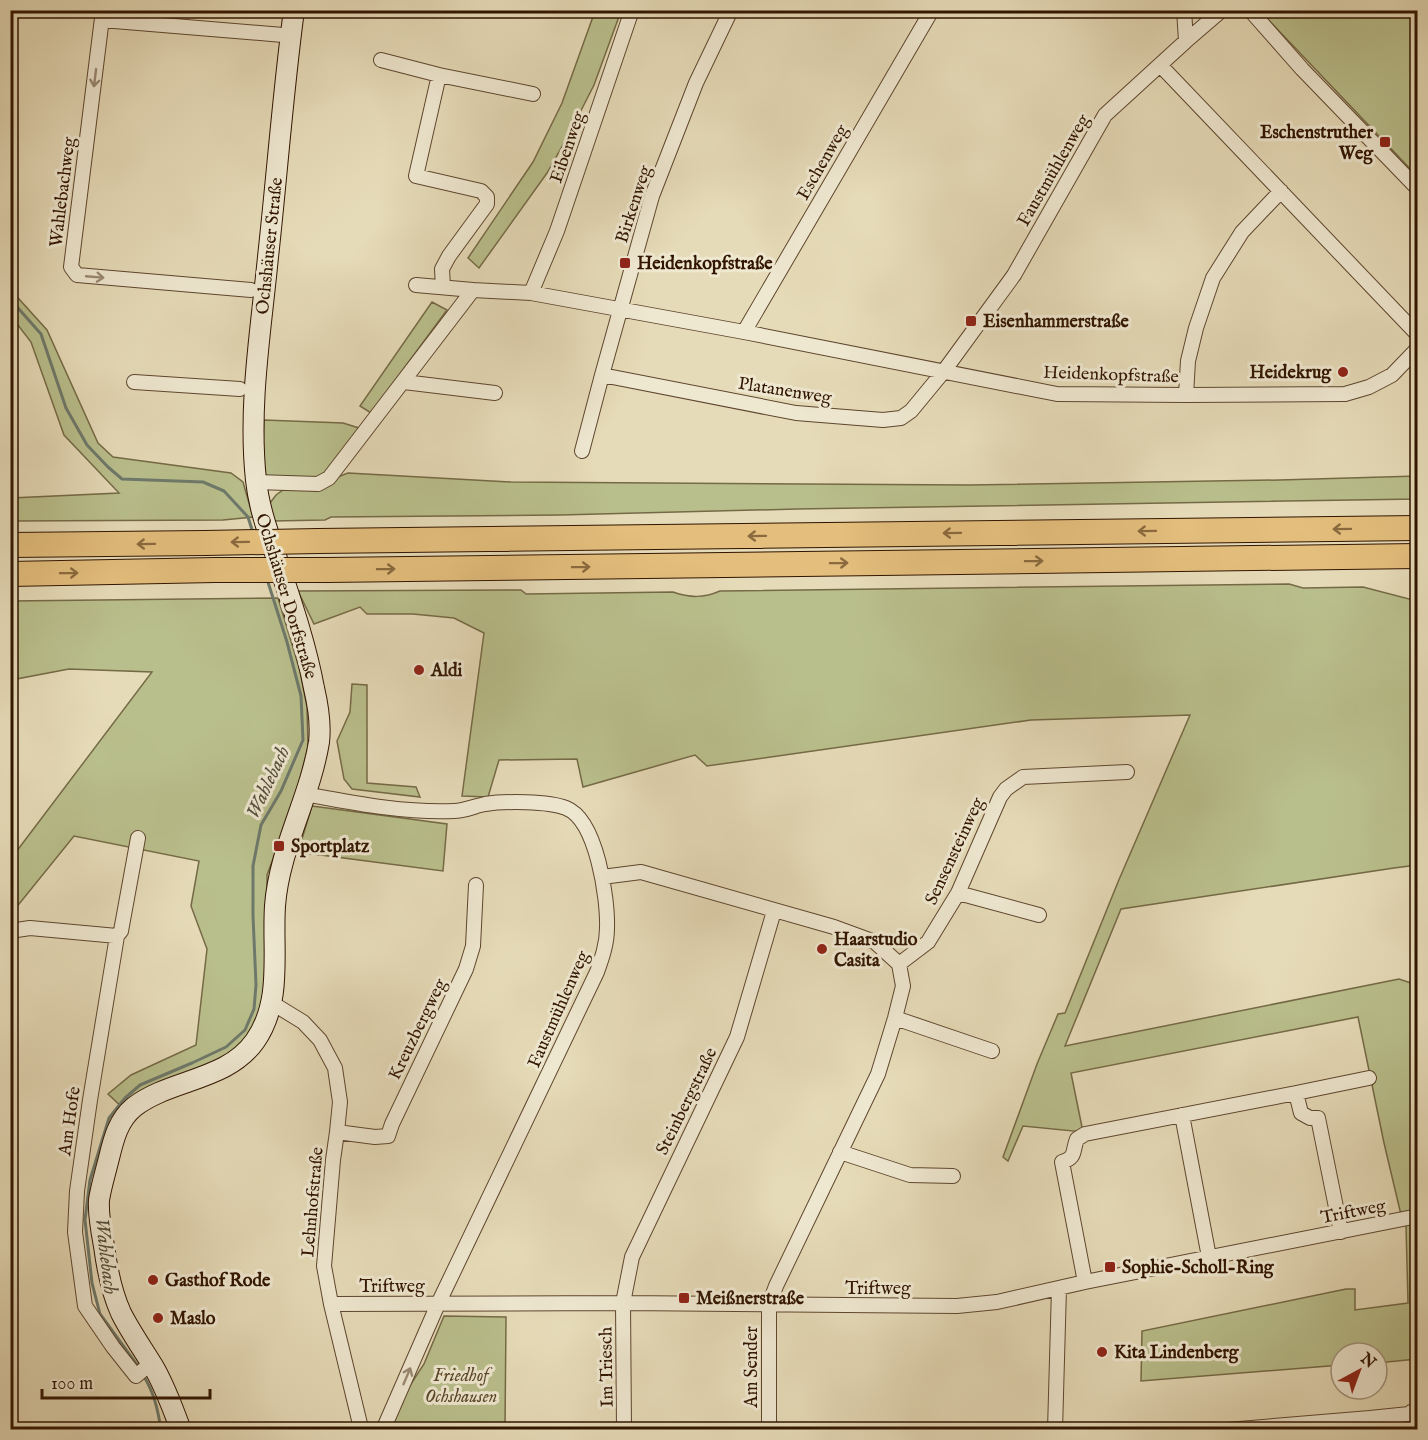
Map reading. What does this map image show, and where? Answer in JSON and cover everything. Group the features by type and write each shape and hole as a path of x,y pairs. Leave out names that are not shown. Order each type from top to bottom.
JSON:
{"highway":[{"path":"10,545 1418,528"},
{"path":"10,574 1418,556"}],"main road":[{"name":"Ochshäuser Straße","path":"256,482 253,427 294,10"},
{"name":"Ochshäuser Dorfstraße","path":"181,1430 171,1402 145,1368 120,1310 108,1274 99,1205 116,1132 123,1119 133,1108 146,1100 213,1072 240,1057 252,1047 261,1032 272,1003 275,908 278,887 282,865 305,794 320,737 317,703 310,667 259,504 256,482"}],"street":[{"name":"Eibenweg","path":"531,293 557,231 632,10"},
{"name":"Birkenweg","path":"582,451 652,196 696,83 731,10"},
{"name":"Eschenweg","path":"744,332 932,10"},
{"path":"1184,10 1186,41"},
{"name":"Faustmühlenweg","path":"944,371 1014,275 1105,115 1222,10"},
{"path":"1250,10 1302,69 1418,189"},
{"path":"103,15 283,35"},
{"name":"Wahlebachweg","path":"103,15 71,267 77,275 251,290"},
{"path":"381,60 439,75 533,94"},
{"path":"1160,65 1418,335"},
{"path":"439,75 416,176 481,191 487,197 487,204 442,269 443,287"},
{"path":"1186,395 1188,361 1196,328 1213,278 1242,232 1281,191"},
{"name":"Heidenkopfstraße","path":"416,285 531,293 744,332 1057,394 1345,393 1369,387 1392,375 1418,348"},
{"path":"256,482 318,484 329,478 473,290"},
{"name":"Platanenweg","path":"602,375 796,413 883,420 901,418 911,411 944,371"},
{"path":"134,382 240,389"},
{"path":"404,382 495,393"},
{"name":"Sensensteinweg","path":"899,964 928,942 958,893 1000,796 1006,789 1023,777 1126,772"},
{"name":"Faustmühlenweg","path":"305,794 410,811 457,811 484,804 502,803 538,803 568,808 584,823 592,841 606,897 607,929 604,954 597,972 438,1304 383,1430"},
{"name":"Am Hofe","path":"138,838 121,931 117,936 90,1100 77,1191 75,1232 85,1306 136,1376 145,1368"},
{"path":"602,877 641,872 834,927 875,942 899,964 903,986 878,1074 769,1305"},
{"name":"Kreuzbergweg","path":"337,1132 375,1137 388,1136 466,969 473,946 476,885"},
{"path":"958,893 1039,915"},
{"name":"Steinbergstraße","path":"623,1303 632,1257 737,1037 774,911"},
{"path":"10,931 30,928 117,936"},
{"name":"Lehnhofstraße","path":"272,1003 303,1022 320,1040 335,1068 340,1102 324,1266 362,1430"},
{"path":"895,1018 992,1051"},
{"path":"1085,1282 1062,1162 1073,1156 1077,1139 1081,1136 1369,1078"},
{"path":"1296,1093 1301,1113 1312,1119 1318,1118 1341,1232"},
{"path":"1182,1115 1209,1257"},
{"path":"840,1152 910,1175 953,1176"},
{"name":"Triftweg","path":"331,1304 623,1303 957,1306 997,1302 1085,1282 1418,1216"},
{"path":"1055,1430 1059,1288"},
{"name":"Im Triesch","path":"623,1303 624,1430"},
{"name":"Am Sender","path":"769,1305 769,1430"},
{"path":"1227,1430 1370,1424 1412,1412"}],"green space":[{"path":"595,11 621,11 594,85 547,173 479,268 468,258 533,162 562,103"},
{"path":"1260,11 1417,11 1417,176"},
{"path":"10,289 47,330 98,443 113,457 231,473 243,482 253,517 223,520 11,521 11,498 119,493 64,435 31,342 11,316"},
{"path":"432,302 447,310 371,413 360,406"},
{"path":"264,420 343,423 359,428 326,475 317,480 263,477"},
{"path":"348,473 511,482 969,485 1418,476 1417,499 331,517 325,520 272,521 270,503 283,490 322,489 335,478"},
{"path":"1289,584 1303,588 1363,587 1417,601 1417,865 1121,909 1065,1046 1399,979 1411,983 1417,981 1417,1359 1389,1362 1389,1341 1329,1341 1329,1366 1141,1381 1142,1331 1346,1289 1355,1289 1355,1310 1408,1303 1406,1226 1402,1219 1384,1143 1358,1017 1071,1073 1083,1132 1023,1126 1008,1161 1003,1157 1058,1014 1065,1013 1190,715 1031,720 707,766 695,755 583,787 577,759 499,760 488,797 462,796 484,633 454,618 413,614 367,614 360,607 314,624 298,591 521,590 526,594 673,592 697,596 720,591"},
{"path":"278,598 300,671 307,707 308,747 294,803 267,875 268,970 259,1027 225,1062 123,1108 108,1094 131,1075 196,1045 207,949 191,906 199,861 74,836 11,914 10,860 152,672 69,669 11,680 11,601"},
{"path":"352,684 367,685 367,783 416,787 420,797 352,789 344,779 337,741 350,712"},
{"path":"312,806 447,824 443,871 298,852"},
{"name":"Friedhof Ochshausen","path":"444,1316 506,1317 505,1429 411,1429 392,1424 405,1393 424,1364"}],"waterway":[{"name":"Wahlebach","path":"10,32 22,10"},
{"name":"Wahlebach","path":"10,299 41,334 66,408 87,445 108,467 122,479 203,482 224,491 248,517 253,533"},
{"name":"Wahlebach","path":"140,1369 100,1314 92,1283 85,1220 90,1180 109,1118 125,1098 140,1085 226,1047 245,1030 254,1009 256,985 253,866 261,825 281,791 303,740 301,696 267,579"},
{"name":"Wahlebach","path":"143,1375 155,1401 161,1430"}],"place":[{"name":"Eschenstruther Weg","path":"1385,142"},
{"name":"Heidenkopfstraße","path":"625,263"},
{"name":"Eisenhammerstraße","path":"971,321"},
{"name":"Heidekrug","path":"1343,372"},
{"name":"Aldi","path":"419,670"},
{"name":"Sportplatz","path":"279,846"},
{"name":"Haarstudio Casita","path":"822,949"},
{"name":"Sophie-Scholl-Ring","path":"1110,1267"},
{"name":"Gasthof Rode","path":"153,1280"},
{"name":"Meißnerstraße","path":"684,1298"},
{"name":"Maslo","path":"158,1318"},
{"name":"Kita Lindenberg","path":"1102,1352"}]}
